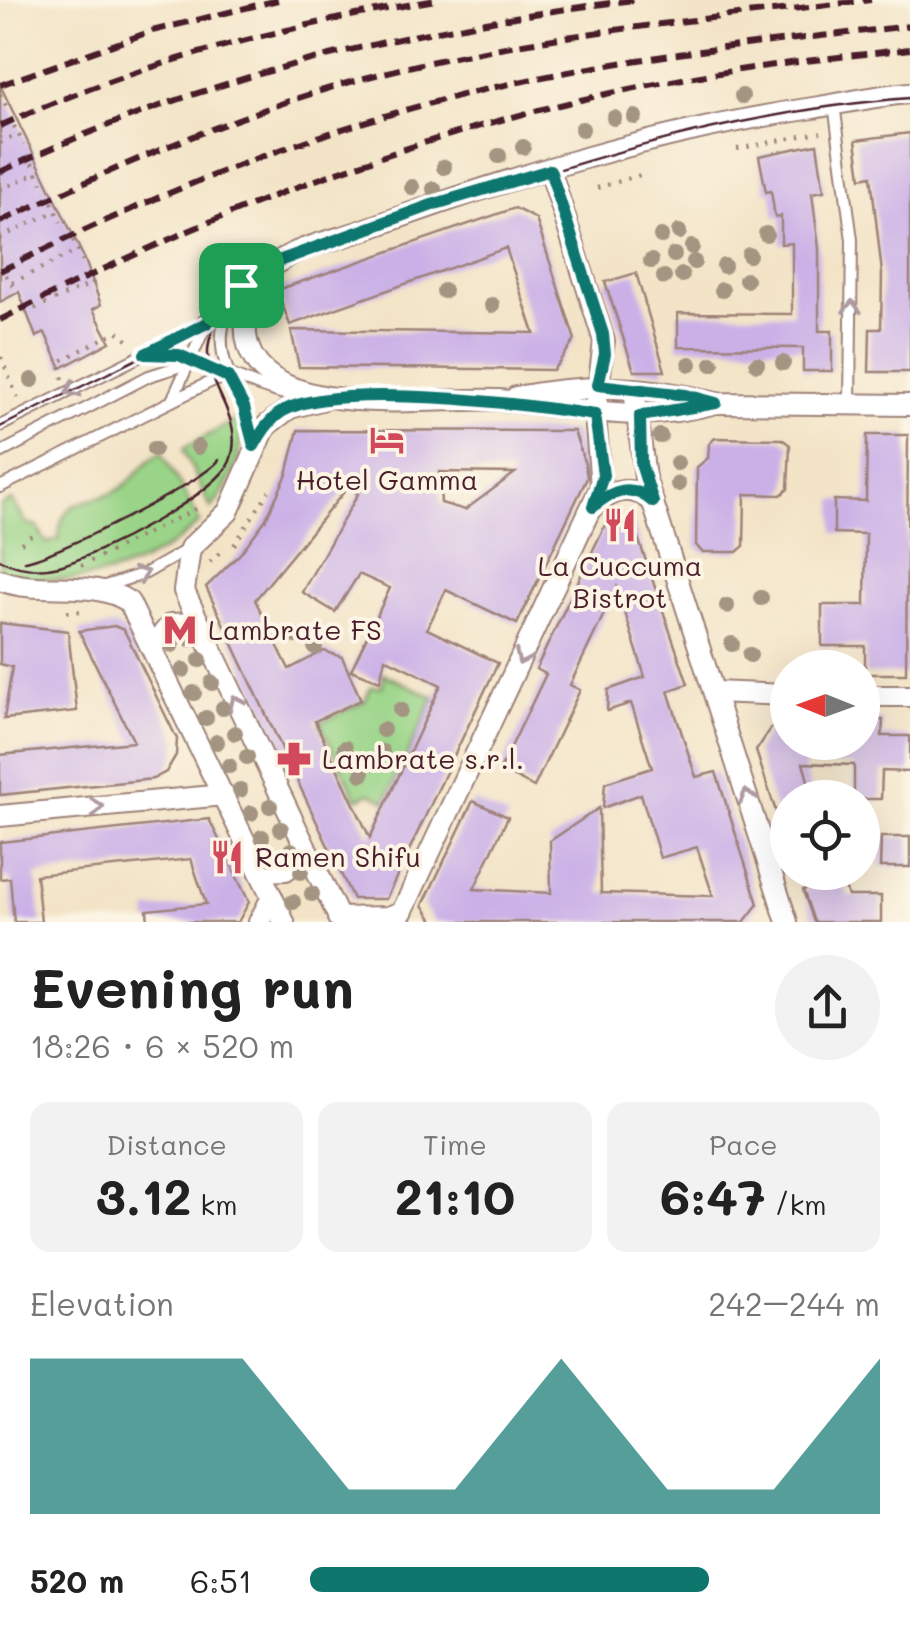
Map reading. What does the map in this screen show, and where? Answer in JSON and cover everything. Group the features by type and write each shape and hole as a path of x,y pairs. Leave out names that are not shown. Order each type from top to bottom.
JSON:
{"street":[{"path":"323,397 268,374 248,344 246,321 252,299 276,262 432,205 706,127 910,94"},
{"path":"550,170 603,334 605,354 595,415 603,475 593,507 403,917 340,920 184,591 190,548 216,526 235,500 249,472 254,446 266,426 283,411 323,397 499,400 595,415 640,416 716,403"},
{"path":"499,400 598,385 716,403 910,405"},
{"path":"634,389 640,416 641,464 787,922"},
{"path":"593,507 608,494 621,490 643,493 653,502"},
{"path":"0,580 90,600 129,602 284,922"},
{"path":"153,645 171,624 198,623"},
{"path":"714,692 770,694"},
{"path":"880,696 910,696"},
{"path":"0,816 224,794"},
{"path":"260,871 286,870 305,851"},
{"path":"259,922 272,897"}],"lane":[{"path":"834,104 852,240 850,404"},
{"path":"169,402 207,323 241,285 276,262"},
{"path":"241,285 226,312 219,342 254,446"},
{"path":"0,426 207,323"},
{"path":"145,354 171,354 273,392 323,397"},
{"path":"0,453 148,376 190,362"},
{"path":"0,487 169,402 228,377"},
{"path":"90,600 190,548"}],"path":[{"path":"1,97 6,106"},
{"path":"14,126 24,145"},
{"path":"737,149 838,129"},
{"path":"0,143 18,134"},
{"path":"32,163 42,184"},
{"path":"0,190 36,173"},
{"path":"597,188 646,173"},
{"path":"52,202 61,222"},
{"path":"0,238 56,211"},
{"path":"74,240 82,260"},
{"path":"12,283 78,250"},
{"path":"6,274 18,293"},
{"path":"25,313 93,284 91,280"},
{"path":"63,379 59,362 86,347 117,332 132,344"},
{"path":"86,347 90,354"},
{"path":"0,358 20,402"},
{"path":"234,545 269,491"},
{"path":"66,574 202,506"},
{"path":"20,543 38,530"},
{"path":"206,565 222,550"},
{"path":"67,612 90,600"}],"green space":[{"path":"241,417 241,443 235,466 211,509 183,449"},
{"path":"162,452 200,522 178,540 156,555 107,574 55,580 0,571 0,506 12,500 26,523 37,527 46,543 59,540 61,524 72,507 120,489"},
{"path":"384,674 434,697 385,801 370,793 357,799 320,723 365,701 371,687 382,687"}],"building":[{"path":"0,85 85,260 101,305 93,309 110,342 61,368 45,333 36,337 19,292 0,302"},
{"path":"910,133 910,372 869,372 870,329 881,329 882,273 871,176 861,178 856,140"},
{"path":"817,144 824,191 812,193 819,248 819,331 832,331 832,371 803,371 803,348 678,347 678,313 792,314 792,243 781,244 781,216 775,217 759,156"},
{"path":"515,208 536,219 575,340 553,370 299,367 291,330 534,333 506,248 290,325 277,290"},
{"path":"636,273 665,371 634,371 605,282"},
{"path":"298,430 574,431 585,464 587,478 517,624 446,590 427,629 498,663 386,899 353,899 206,587 240,554 266,519 287,474","holes":["439,472 515,473 465,510 441,503","348,487 358,494 302,592 335,612 359,574 390,588 351,670 380,681 385,658 441,685 370,838 315,721 361,700 342,657 324,651 289,669 255,600"]},
{"path":"867,435 908,435 906,674 880,674 880,650 822,646 822,605 865,605 866,534 834,533 834,500 866,501"},
{"path":"715,438 782,439 790,445 788,489 781,495 745,494 744,546 737,552 702,552 696,545 697,467 708,458 709,444"},
{"path":"605,525 634,526 688,684 668,691 696,777 716,772 758,904 744,922 434,922 423,905 473,801 508,817 474,889 551,893 550,841 599,808 601,893 713,896 697,847 660,858 641,794 603,808 605,783 652,768 631,703 607,711 608,690 645,677 617,587 570,685 580,690 534,787 500,770 546,674 536,669"},
{"path":"0,623 68,631 77,711 4,719 12,667 0,664"},
{"path":"114,626 124,630 177,739 176,755 166,772 153,779 0,795 0,755 134,742 79,631"},
{"path":"880,720 883,720 882,736 910,736 910,772 882,771 880,799 880,780 854,780 854,765 803,763 808,780 770,780 770,794 756,751 770,730 770,760 880,760"},
{"path":"209,819 249,902 238,922 148,922 147,910 206,904 191,859 36,875 41,922 14,922 10,878 0,879 0,842"},
{"path":"881,837 910,837 910,867 880,867"},
{"path":"803,890 846,890 848,896 881,896 881,922 814,922"}],"tram line":[{"path":"0,560 36,569 76,560 153,522 220,475 230,461 234,439 209,361 210,340 221,316 245,289 274,269 307,254 505,187 638,147 774,116 910,98"},
{"path":"0,427 175,340 225,292"},
{"path":"25,561 127,517 186,484 219,460"}],"railway":[{"path":"0,85 152,31 278,0"},
{"path":"0,126 106,83 214,49 436,0"},
{"path":"0,172 153,108 310,60 470,25 634,0"},
{"path":"0,222 178,143 268,108 361,79 550,40 871,0"},
{"path":"0,271 189,185 385,116 519,82 616,64 910,26"},
{"path":"0,320 233,212 312,181 474,128 673,81 910,49"}],"place":[{"name":"Hotel Gamma","path":"387,440"},
{"name":"La Cuccuma Bistrot","path":"620,525"},
{"name":"Lambrate FS","path":"180,630"},
{"name":"Lambrate s.r.l.","path":"294,759"},
{"name":"Ramen Shifu","path":"227,857"}],"route":[{"path":"550,170 603,334 605,354 598,385 686,395 716,403 684,412 640,416 638,449 653,502 636,490 621,490 608,494 593,507 603,475 595,415 499,400 333,398 278,414 254,446 244,407 228,377 179,355 145,354 207,323 241,285 276,262 432,205 550,170"}]}
